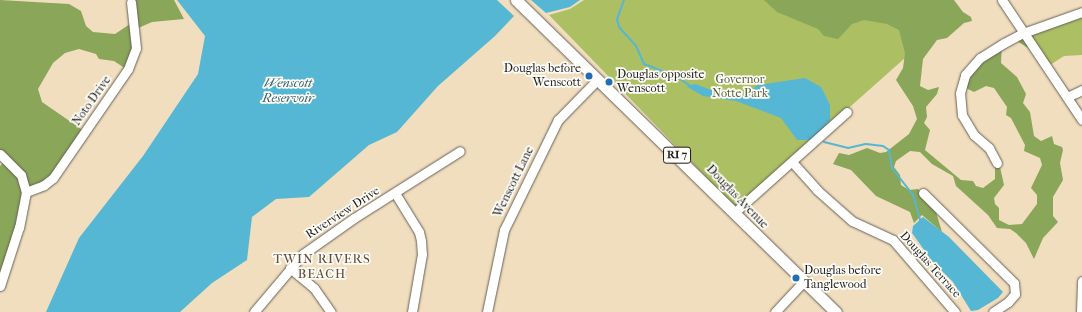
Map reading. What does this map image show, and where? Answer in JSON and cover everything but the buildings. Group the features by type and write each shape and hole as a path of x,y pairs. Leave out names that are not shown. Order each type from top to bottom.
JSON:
{"main road":[{"name":"Douglas Avenue","path":"516,0 735,212 760,240 836,312"}],"street":[{"path":"1002,0 1082,120"},
{"name":"Noto Drive","path":"26,192 44,185 53,178 130,65 136,48 131,2"},
{"path":"997,163 989,148 966,125 962,115 960,93 965,75 972,65 1023,33 1082,12"},
{"name":"Wenscott Lane","path":"487,312 504,230 558,120 598,79"},
{"path":"1067,97 1082,90"},
{"path":"735,212 793,163 847,112"},
{"name":"Riverview Drive","path":"254,312 290,268 319,242 460,151"},
{"path":"0,154 21,175 26,192 20,227 0,286"},
{"name":"Douglas Terrace","path":"793,163 817,190 852,221 893,240 955,312"},
{"path":"395,193 419,232 421,241 422,254 412,312"},
{"path":"923,193 1014,283 1014,294 1008,302 993,312"},
{"path":"290,268 314,288 330,312"},
{"path":"775,312 804,281"},
{"path":"1081,312 1082,282"}],"green space":[{"path":"0,0 69,4 81,11 86,26 93,32 115,34 133,22 131,0 174,0 184,19 152,22 136,29 135,45 126,69 114,61 99,59 96,54 79,49 65,53 53,63 38,89 42,102 84,131 47,185 27,194 0,285 0,166 4,162 0,155"},
{"name":"Governor Notte Park","path":"584,0 951,0 959,10 736,208 549,15 570,9"},
{"path":"764,0 954,0 963,12 971,17 972,21 964,23 947,38 937,40 923,59 920,86 928,90 939,87 937,94 926,107 927,117 924,123 930,130 925,150 961,180 973,181 976,186 983,188 995,179 995,162 1000,167 1004,185 994,198 995,204 999,208 999,220 1009,225 1022,224 1037,204 1037,195 1031,188 1042,165 1040,158 1024,151 1025,145 1011,118 1006,115 1007,107 994,88 986,86 974,92 962,86 972,66 994,48 1001,44 1027,35 1038,54 1015,40 1002,44 1001,63 1017,77 1026,94 1023,103 1030,112 1034,136 1041,141 1052,136 1054,144 1062,147 1063,150 1060,163 1063,180 1053,197 1053,216 1058,222 1043,238 1034,259 1026,243 1016,233 1010,229 997,228 988,215 956,186 953,176 932,164 920,152 910,151 896,161 894,167 900,175 901,185 909,190 918,189 935,209 942,232 922,215 914,223 910,212 876,196 851,170 833,164 839,153 849,155 867,148 880,153 886,152 909,134 917,119 913,106 896,80 903,68 905,53 899,30 887,24 864,20 852,24 838,39 824,36 818,29 777,12"},
{"path":"1082,13 1082,55 1064,56 1047,67 1028,34"}],"water":[{"name":"Wenscott Reservoir","path":"177,0 497,0 514,16 495,36 438,86 397,132 369,145 309,197 276,199 252,217 247,260 212,283 180,312 46,312 79,238 143,156 198,74 205,36"},
{"path":"531,0 580,0 570,7 546,13"},
{"path":"805,78 821,87 830,105 830,120 813,140 797,140 781,118 736,101 703,96 686,86 695,84 722,94 744,95 758,85"},
{"path":"923,217 949,237 1003,292 998,298 978,310 971,311 953,282 932,261 912,233 913,226"}],"waterway":[{"path":"624,0 617,19 619,27 636,46 644,64 676,76 689,85"},
{"path":"824,142 848,148 866,144 883,146 889,150 892,168 913,195 920,220"}],"place":[{"name":"Douglas before Wenscott","path":"589,76"},
{"name":"Douglas opposite Wenscott","path":"609,82"},
{"name":"Douglas before Tanglewood","path":"796,278"}],"district":[{"name":"TWIN RIVERS BEACH","path":"322,268"}]}
